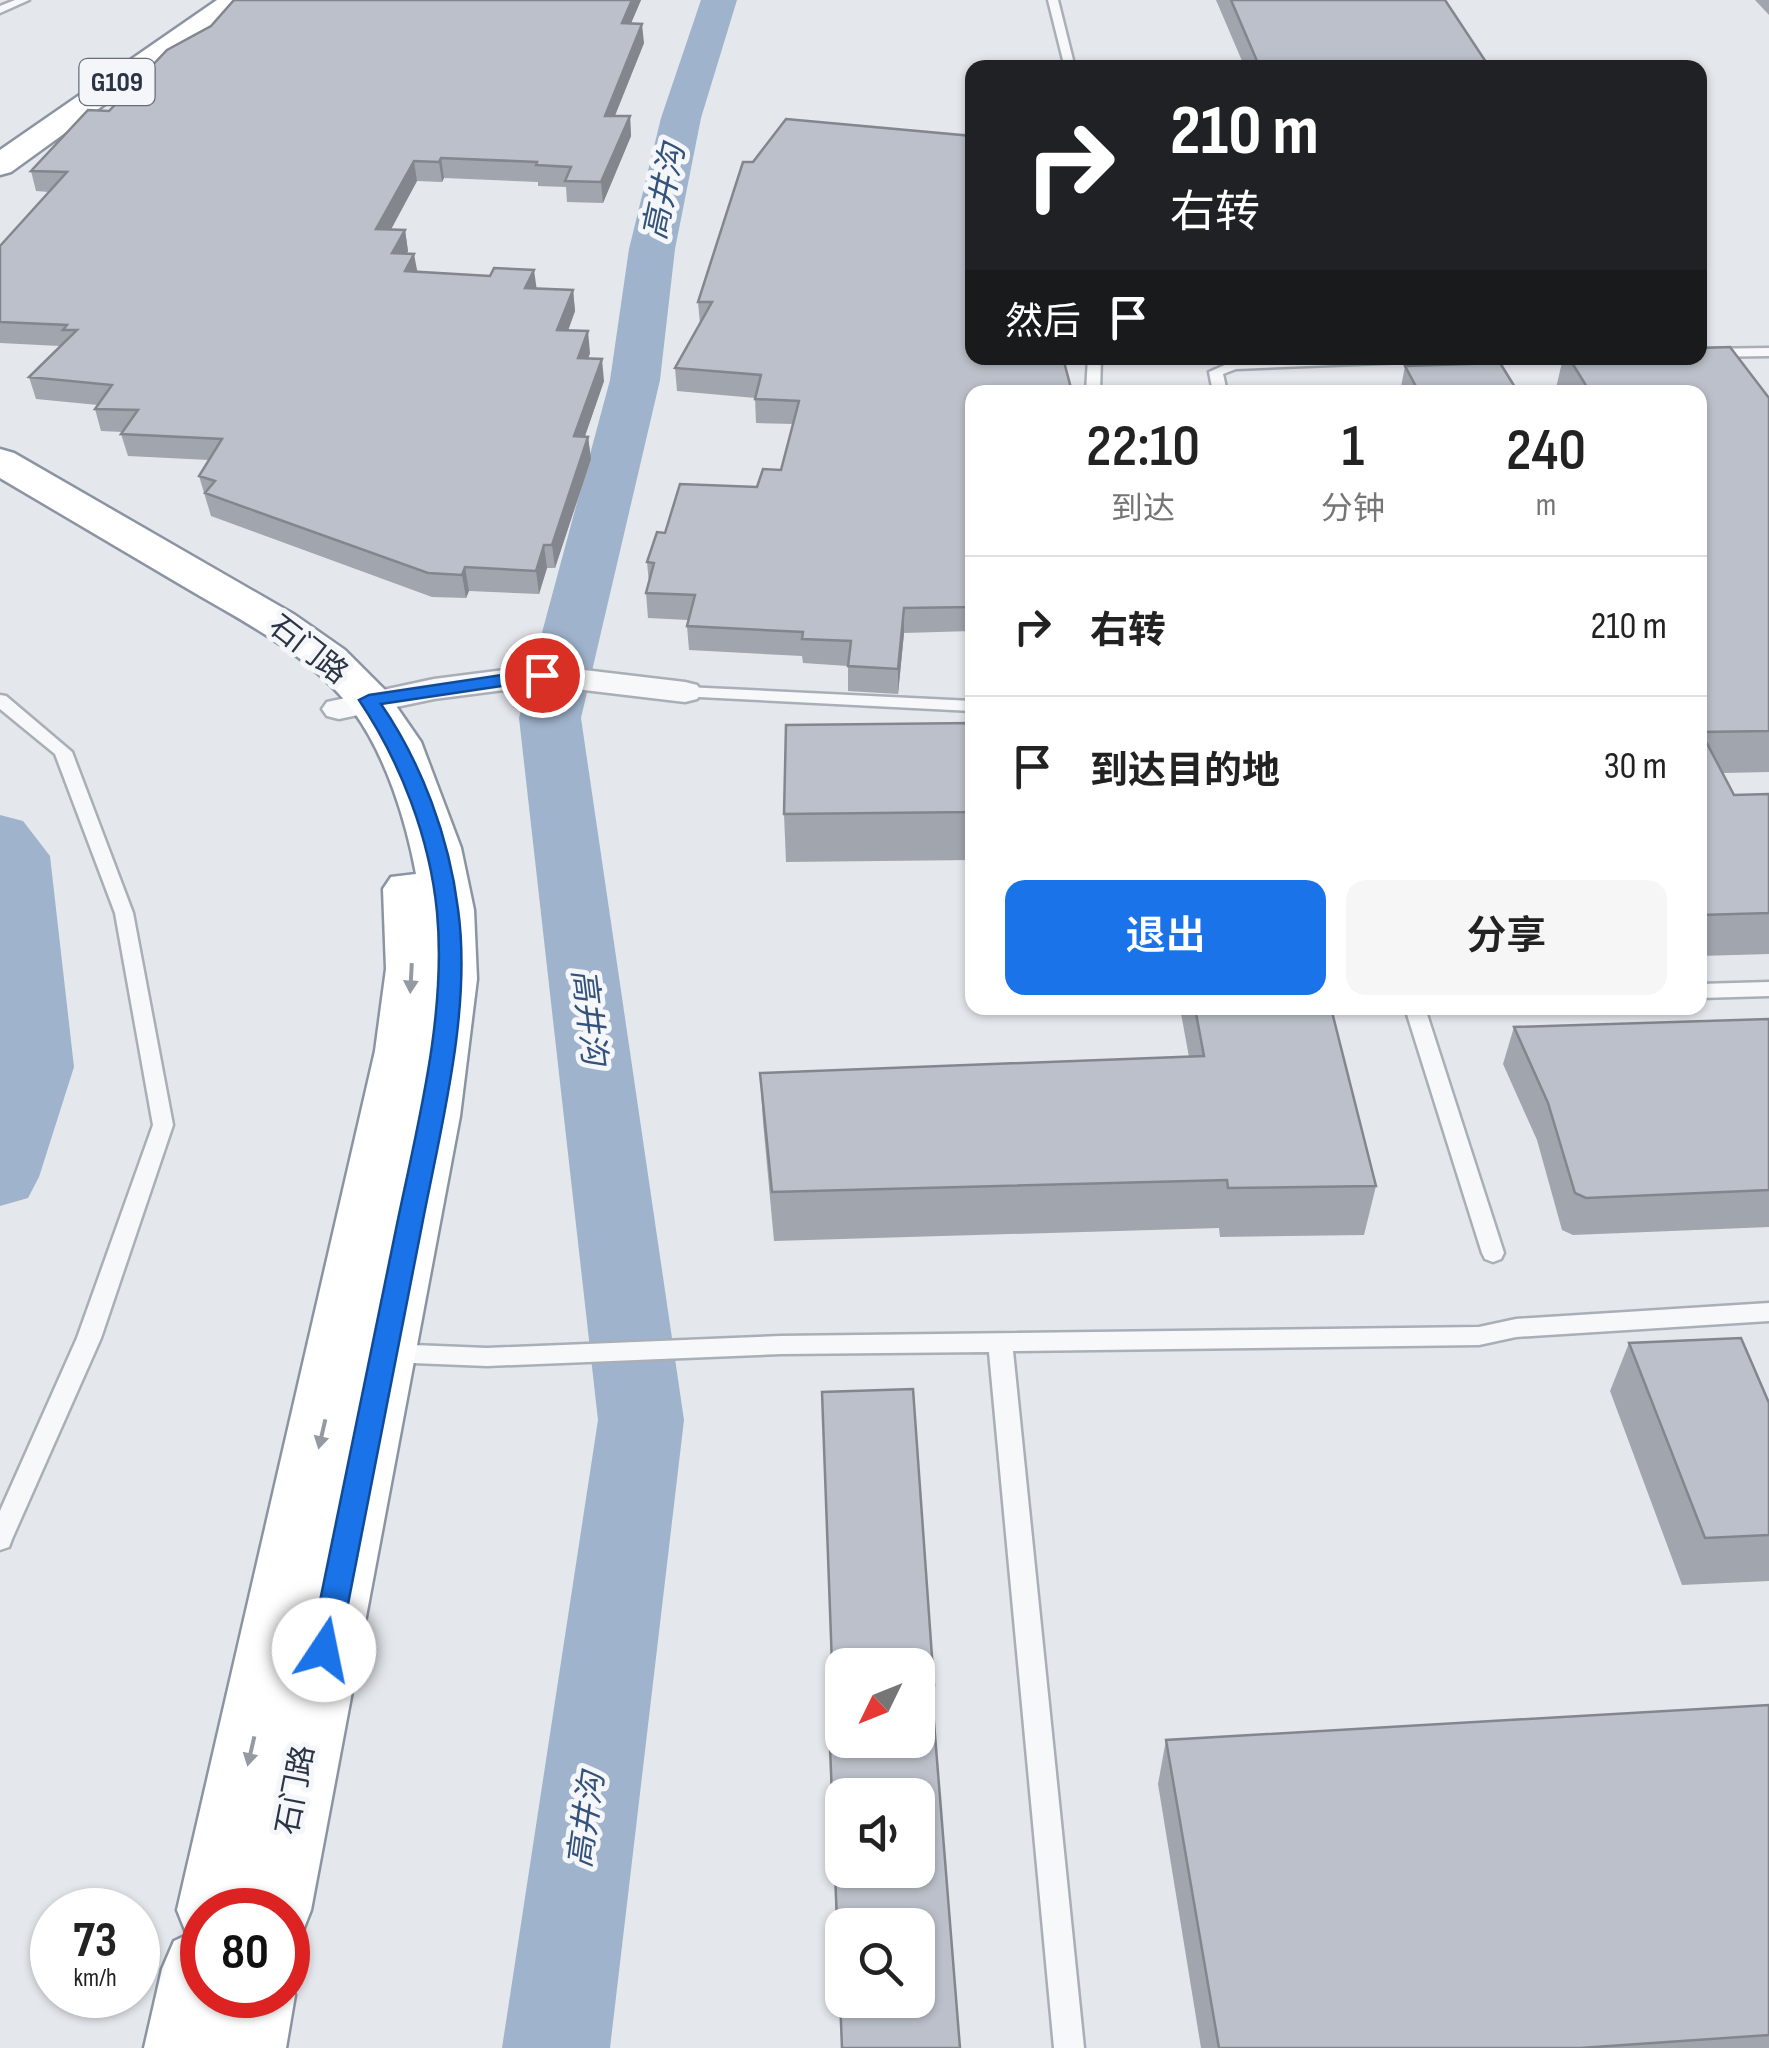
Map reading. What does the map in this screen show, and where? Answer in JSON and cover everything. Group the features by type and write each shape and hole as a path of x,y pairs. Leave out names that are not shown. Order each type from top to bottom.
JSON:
{"highway":[{"name":"G109","path":"0,150 218,0"},
{"name":"G109","path":"0,165 235,0"},
{"name":"石门路","path":"0,461 279,624 329,660 354,705 365,750 390,808 414,919 410,1001 362,1351 276,1888"},
{"name":"石门路","path":"0,485 226,616 354,705"},
{"name":"石门路","path":"222,1888 362,1351"},
{"path":"185,2048 191,2018"},
{"path":"245,2048 251,2018"}],"street":[{"path":"354,705 542,675 685,692"}],"lane":[{"path":"0,10 24,0"},
{"path":"1052,0 1068,60"},
{"path":"1707,353 1769,352"},
{"path":"1219,385 1218,368 1244,365"},
{"path":"685,692 965,706"},
{"path":"0,700 63,752 124,913 163,1125 89,1338 0,1540"},
{"path":"1707,991 1769,989"},
{"path":"1417,1015 1493,1253"},
{"path":"362,1351 513,1356 781,1345 1480,1336 1516,1328 1769,1312"},
{"path":"1000,1341 1070,2048"}],"building":[{"path":"234,0 632,0 622,23 642,24 605,116 630,116 601,182 565,181 571,167 536,165 537,162 441,158 439,162 414,161 376,229 405,230 392,253 414,254 405,271 490,276 494,268 534,270 525,288 573,290 557,330 588,331 578,358 602,359 574,436 588,437 552,545 544,545 536,571 465,567 462,575 428,573 205,493 215,481 199,476 222,439 121,434 138,410 95,409 112,385 29,377 77,330 63,330 67,325 0,322 0,246 67,172 31,171 88,110 109,111 167,50 211,26"},
{"path":"1231,0 1445,0 1485,60 1257,60"},
{"path":"786,119 965,135 965,365 1065,365 1070,385 965,385 965,607 904,608 898,669 848,666 851,641 802,639 803,632 687,626 695,595 646,593 654,563 647,562 657,532 665,533 680,484 757,487 763,469 781,470 799,401 755,399 761,375 675,368 712,302 698,302 743,162 753,162"},
{"path":"1730,347 1769,398 1769,731 1707,732 1707,385 1586,385 1573,365 1707,365 1707,348"},
{"path":"1501,365 1514,385 1415,385 1405,366"},
{"path":"965,723 965,812 784,814 786,725"},
{"path":"1707,743 1734,795 1769,794 1769,913 1707,915"},
{"path":"1196,1015 1333,1015 1376,1186 1228,1188 1227,1180 772,1192 760,1073 1204,1056"},
{"path":"1769,1019 1769,1190 1586,1198 1575,1193 1548,1103 1514,1027"},
{"path":"1741,1338 1769,1403 1769,1535 1705,1538 1629,1343"},
{"path":"913,1389 931,1648 831,1648 822,1392"},
{"path":"1769,1705 1769,2035 1580,2048 1219,2048 1166,1740"},
{"path":"935,1735 960,2048 842,2048 841,2018 935,2018 935,1908 836,1908 836,1888 935,1888 935,1778 831,1778 830,1758 935,1758"}],"waterway":[{"name":"高井沟","path":"556,2048 641,1420 550,718 635,380 652,249 681,118 719,0"},
{"path":"0,836 17,856 37,1067 0,1177"}],"route":[{"path":"324,1650 431,1116 450,979 448,910 436,848 398,742 369,700 542,675"}]}
